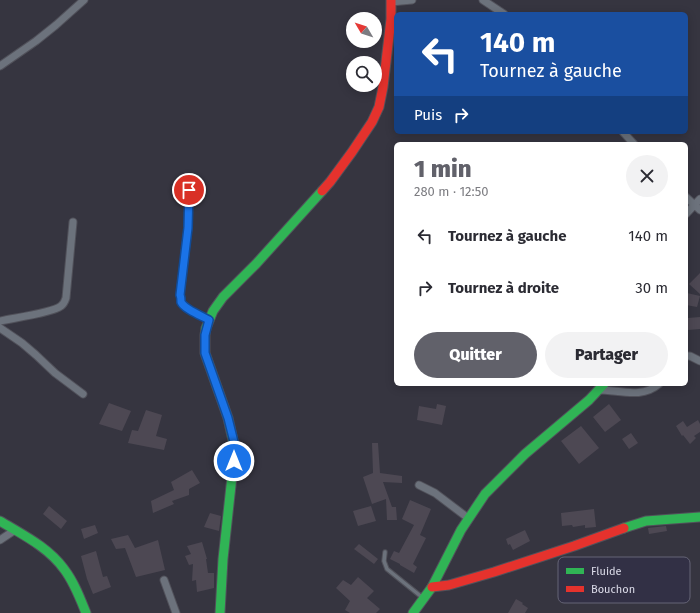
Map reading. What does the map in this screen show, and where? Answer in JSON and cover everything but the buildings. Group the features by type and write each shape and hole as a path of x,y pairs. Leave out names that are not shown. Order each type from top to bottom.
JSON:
{"street":[{"path":"0,66 36,41 84,0"},
{"path":"220,613 225,539 235,449 228,418 205,353 205,335 209,320 213,311 223,297 256,264 330,182 372,122 379,107 383,87 391,18 391,1 412,0"},
{"path":"483,0 501,12"},
{"path":"625,134 632,142"},
{"path":"189,190 188,228 180,295 181,302 190,310 209,320"},
{"path":"688,199 697,207"},
{"path":"688,213 697,207 700,199"},
{"path":"0,321 52,310 62,306 65,302 73,222"},
{"path":"0,328 27,347 55,373 83,394"},
{"path":"688,356 700,361"},
{"path":"413,613 432,587 468,518 485,494 510,468 589,400 601,387 609,390 629,393 643,392 656,386"},
{"path":"419,485 435,493 468,518"},
{"path":"432,587 449,585 494,572 646,521 700,517"},
{"path":"0,521 43,548 61,565 72,582 86,613"},
{"path":"0,540 15,530"},
{"path":"164,580 176,613"}],"lane":[{"path":"385,552 384,561 387,569 424,599"}],"traffic: fast":[{"path":"220,613 223,559 235,449 228,418 205,353 206,328 213,311 223,297 256,264 322,191"},
{"path":"413,613 432,587 461,530 485,494 525,454 589,400 602,386"},
{"path":"624,528 646,521 700,517"},
{"path":"0,521 35,542 58,561 71,579 86,613"}],"traffic: jam":[{"path":"322,191 352,152 372,122 379,107 383,87 391,19 391,0"},
{"path":"432,587 449,585 494,572 624,528"}],"route":[{"path":"189,190 188,228 180,295 181,302 190,310 209,320 205,335 205,353 228,418 235,449 234,461"}]}
